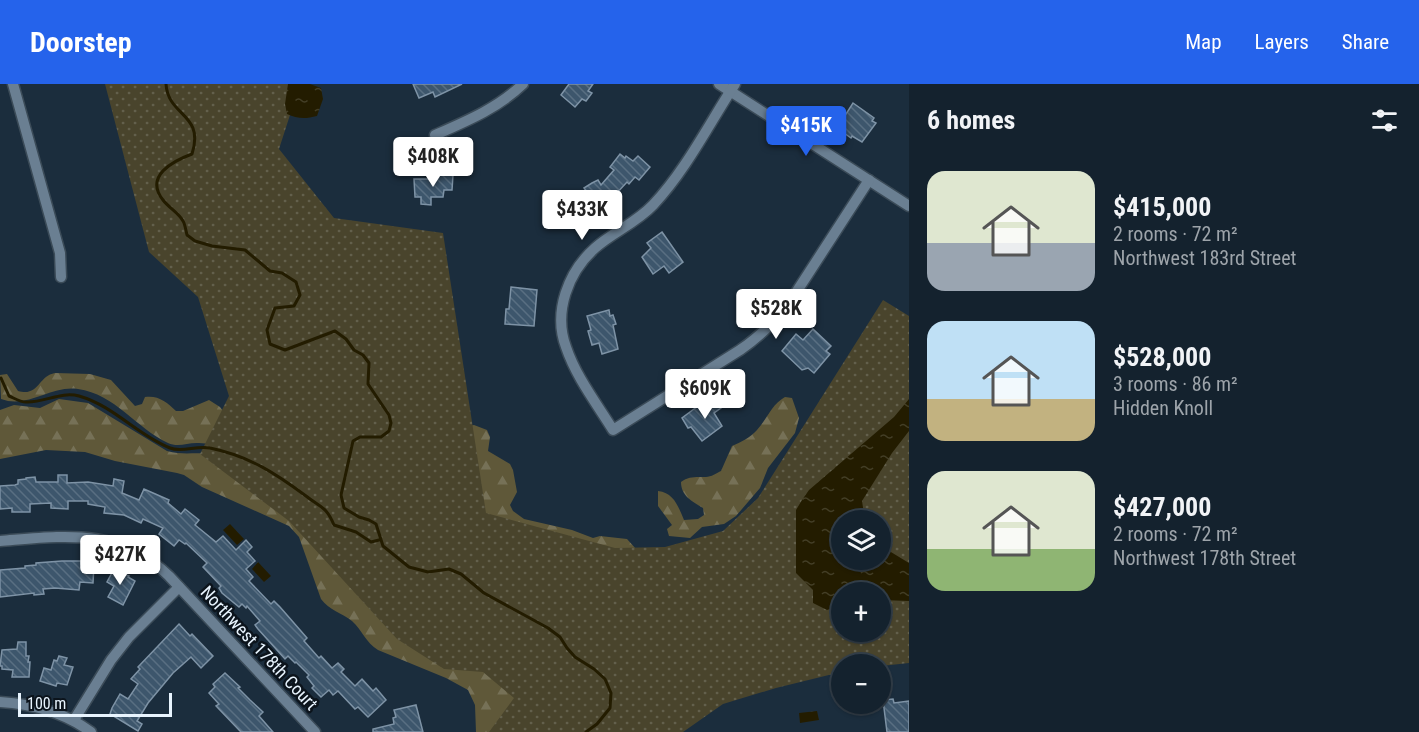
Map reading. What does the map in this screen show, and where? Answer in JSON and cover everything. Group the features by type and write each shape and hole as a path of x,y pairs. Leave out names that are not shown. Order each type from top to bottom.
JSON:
{"street":[{"path":"13,84 60,253 61,278"},
{"path":"435,135 498,105 523,84"},
{"path":"719,84 732,88 909,206"},
{"path":"732,88 669,187 643,214 586,256 567,287 561,326 565,346 576,370 613,430 740,350 771,325 786,308 869,180"},
{"name":"Northwest 178th Court","path":"0,541 64,536 88,537 134,550 152,561 179,587 315,732"},
{"path":"74,720 111,660 129,637 179,587"},
{"path":"0,702 37,707 74,720 91,732"}],"green space":[{"path":"55,373 90,374 111,380 135,406 142,404 145,397 154,397 166,402 176,411 183,411 209,400 220,407 229,419 227,447 202,443 176,445 168,443 156,437 103,397 78,389 58,390 21,401 1,399 0,375 7,374 18,391 25,392 34,389 45,378"},
{"path":"785,397 792,398 799,418 795,433 768,468 760,488 736,516 724,524 702,527 690,538 669,536 667,529 672,525 658,506 658,491 672,497 684,520 698,519 704,515 703,508 685,495 681,482 690,478 710,476 721,471 732,446 754,433 773,408"},
{"path":"59,399 88,403 167,451 215,455 578,732 476,732 475,705 468,690 446,678 378,650 370,644 352,621 324,603 299,537 289,526 202,487 184,475 115,461 85,452 46,450 0,459 0,410 14,405 40,408"},
{"path":"474,425 487,430 490,437 488,451 510,464 513,470 517,492 510,505 513,511 524,519 572,530 593,538 600,536 627,539 636,549 642,563 483,521 468,426"}],"shaded area":[{"path":"105,84 300,84 279,149 334,218 443,233 486,513 615,548 665,547 723,531 758,498 883,300 909,316 909,663 891,665 891,654 831,654 831,674 723,704 683,732 489,732 514,698 483,672 444,669 397,639 289,521 200,454 229,396 198,297 149,252"}],"water":[{"path":"288,84 310,84 321,88 323,99 317,116 302,118 287,114 285,104"},
{"path":"909,399 909,431 892,453 862,501 863,510 831,510 831,570 891,570 891,552 909,563 909,601 891,600 891,582 831,582 831,609 827,610 813,603 813,590 796,573 796,510 809,490 894,417"},
{"path":"230,524 244,539 237,545 223,530"},
{"path":"258,562 271,576 264,582 252,569"},
{"path":"817,711 819,720 800,723 799,713"}],"building":[{"path":"413,84 462,84 435,97 433,92 419,98"},
{"path":"569,84 593,84 588,91 592,93 586,101 582,99 575,107 561,95"},
{"path":"853,103 874,118 872,121 876,123 862,142 852,136 851,138 837,128"},
{"path":"620,154 633,161 638,156 650,167 639,180 635,177 629,184 627,182 615,195 619,200 587,218 576,201 588,193 584,188 598,180 601,185 614,170 610,167"},
{"path":"436,174 453,175 452,190 444,190 443,197 431,197 431,205 421,204 421,197 415,197 414,179 436,179"},
{"path":"662,232 683,262 669,273 664,266 653,274 642,257 651,248 647,243"},
{"path":"511,287 537,290 534,326 505,324"},
{"path":"609,310 616,324 613,325 618,349 602,354 599,343 592,345 587,316"},
{"path":"813,329 831,346 826,351 830,354 814,373 808,368 802,370 782,351 796,334 803,340"},
{"path":"724,398 728,403 714,413 722,426 702,441 691,427 688,428 682,418 698,406 701,411"},
{"path":"58,475 67,475 67,483 88,482 113,486 114,479 124,481 122,493 139,500 144,489 169,500 168,503 181,514 185,509 199,520 195,525 216,542 223,536 236,550 246,540 252,547 247,552 255,561 246,569 253,577 249,581 271,604 274,601 280,607 307,638 304,641 319,658 321,656 332,668 338,663 344,669 341,672 355,686 362,679 373,691 376,688 386,700 368,717 358,707 355,709 338,691 333,695 329,690 321,697 312,688 314,686 307,677 309,675 288,656 285,659 258,629 255,625 260,621 247,606 246,608 242,604 239,607 222,593 219,588 221,586 203,567 207,563 186,543 179,540 174,546 159,534 163,528 143,519 141,523 124,515 104,513 105,507 88,504 88,501 68,501 68,509 51,508 51,503 30,504 30,512 12,512 12,508 0,509 0,486 15,485 18,484 18,480 35,477 36,482 58,482"},
{"path":"62,561 81,561 81,564 94,565 93,583 80,582 79,590 43,589 44,594 0,597 0,570"},
{"path":"114,569 135,581 123,605 108,597 114,586 107,582"},
{"path":"179,624 213,656 201,668 191,657 173,673 148,703 137,721 142,724 138,731 110,714 112,708 120,694 128,699 138,684 131,679 140,669 138,667"},
{"path":"18,642 26,642 26,656 29,656 28,662 30,662 29,677 12,677 13,670 2,669 0,666 2,650 17,649"},
{"path":"59,656 67,658 64,665 73,667 67,685 57,683 56,686 40,681 44,668 51,670 54,660 57,661"},
{"path":"225,673 263,712 259,716 273,732 241,732 216,706 219,704 209,693 215,687 213,684"},
{"path":"891,699 894,703 909,701 909,732 887,732 885,714 891,714"},
{"path":"416,705 423,732 373,732 373,729 394,724 393,718 396,717 394,710"}],"waterway":[{"path":"166,84 168,95 194,130 195,141 192,154 169,165 159,177 157,184 163,200 183,221 187,235 195,241 212,246 245,250 270,271 282,273 296,282 300,295 294,306 275,308 267,330 270,344 285,350 335,331 369,363 368,384 389,415 391,423 389,431 381,437 360,437 353,441 341,495 344,508 376,524 383,546 409,567 428,572 449,569 461,574 484,593 560,637 575,657 605,679 611,693 610,708 597,724 586,732"},
{"path":"1,378 9,396 19,401 33,402 66,395 79,396 114,413 147,436 170,448 179,450 210,448 224,451 261,466 323,508 334,525 356,532 371,542 379,540"}]}
